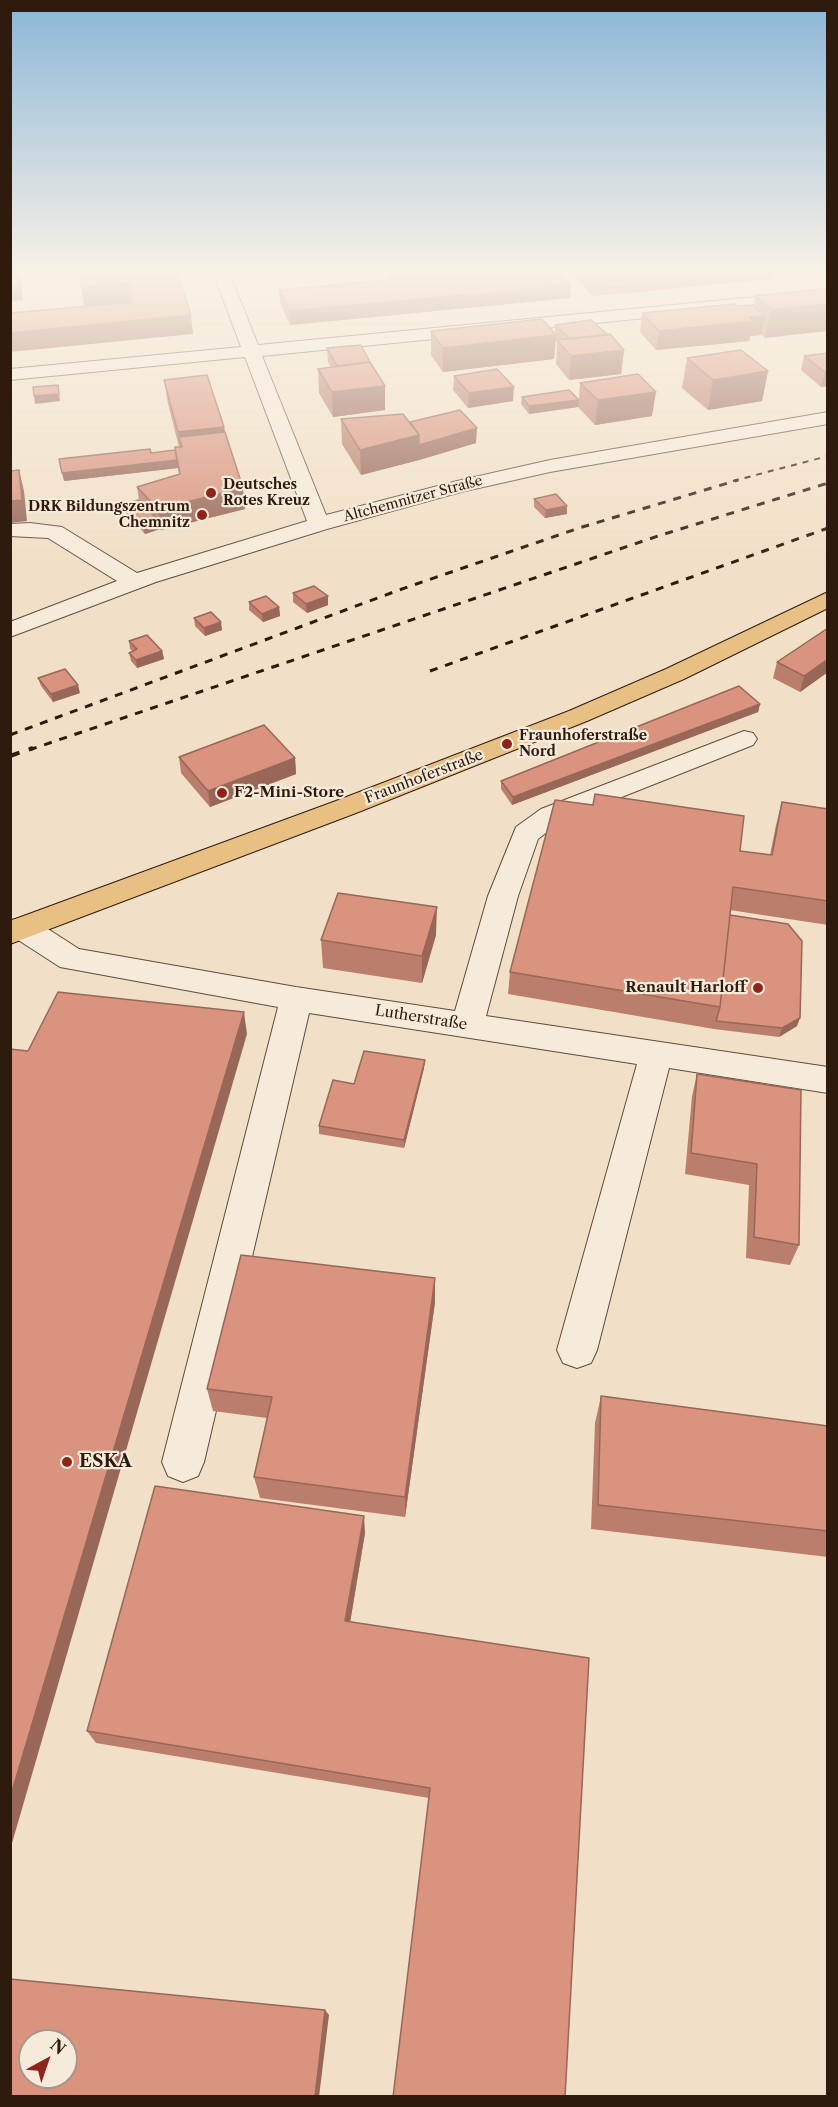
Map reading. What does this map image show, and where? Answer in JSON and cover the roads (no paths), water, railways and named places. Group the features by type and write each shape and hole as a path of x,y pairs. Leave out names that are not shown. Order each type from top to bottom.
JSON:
{"main road":[{"name":"Fraunhoferstraße","path":"17,930 346,807 578,716 675,674 828,599"}],"street":[{"path":"10,375 57,370"},
{"path":"259,370 319,524"},
{"name":"Altchemnitzer Straße","path":"10,630 135,582 319,524 521,472 828,418"},
{"path":"10,530 30,529 54,532 135,582"},
{"path":"467,1026 503,896 526,834 551,815 744,739"},
{"name":"Lutherstraße","path":"17,930 71,959 296,999 828,1080"},
{"path":"183,1462 296,999"},
{"path":"577,1350 656,1054"}],"railway":[{"path":"733,481 828,456"},
{"path":"10,735 399,590 579,528 738,480"},
{"path":"29,750 658,536 828,483"},
{"path":"430,671 828,528"},
{"path":"10,756 33,748"}],"place":[{"name":"Deutsches Rotes Kreuz","path":"211,493"},
{"name":"DRK Bildungszentrum Chemnitz","path":"202,515"},
{"name":"Fraunhoferstraße Nord","path":"507,744"},
{"name":"F2-Mini-Store","path":"222,793"},
{"name":"Renault Harloff","path":"758,988"},
{"name":"ESKA","path":"67,1462"}]}
